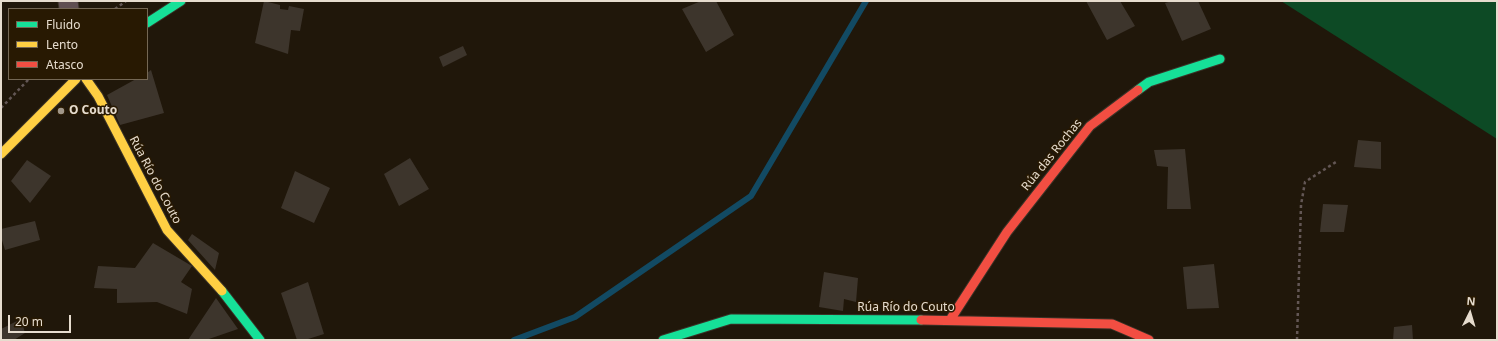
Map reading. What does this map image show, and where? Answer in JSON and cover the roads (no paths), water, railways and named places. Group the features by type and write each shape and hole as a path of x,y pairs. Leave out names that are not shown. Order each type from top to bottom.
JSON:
{"street":[{"path":"148,22 181,1"},
{"name":"Rúa das Rochas","path":"950,320 1007,232 1090,126 1149,82 1220,59"},
{"path":"1,154 75,80"},
{"name":"Rúa Río do Couto","path":"87,80 98,96 167,230 223,292 260,340"},
{"name":"Rúa Río do Couto","path":"663,340 731,319 950,320 1112,324 1149,340"}],"waterway":[{"path":"514,340 575,317 751,196 866,1"}],"place":[{"name":"O Couto","path":"61,111"}]}
